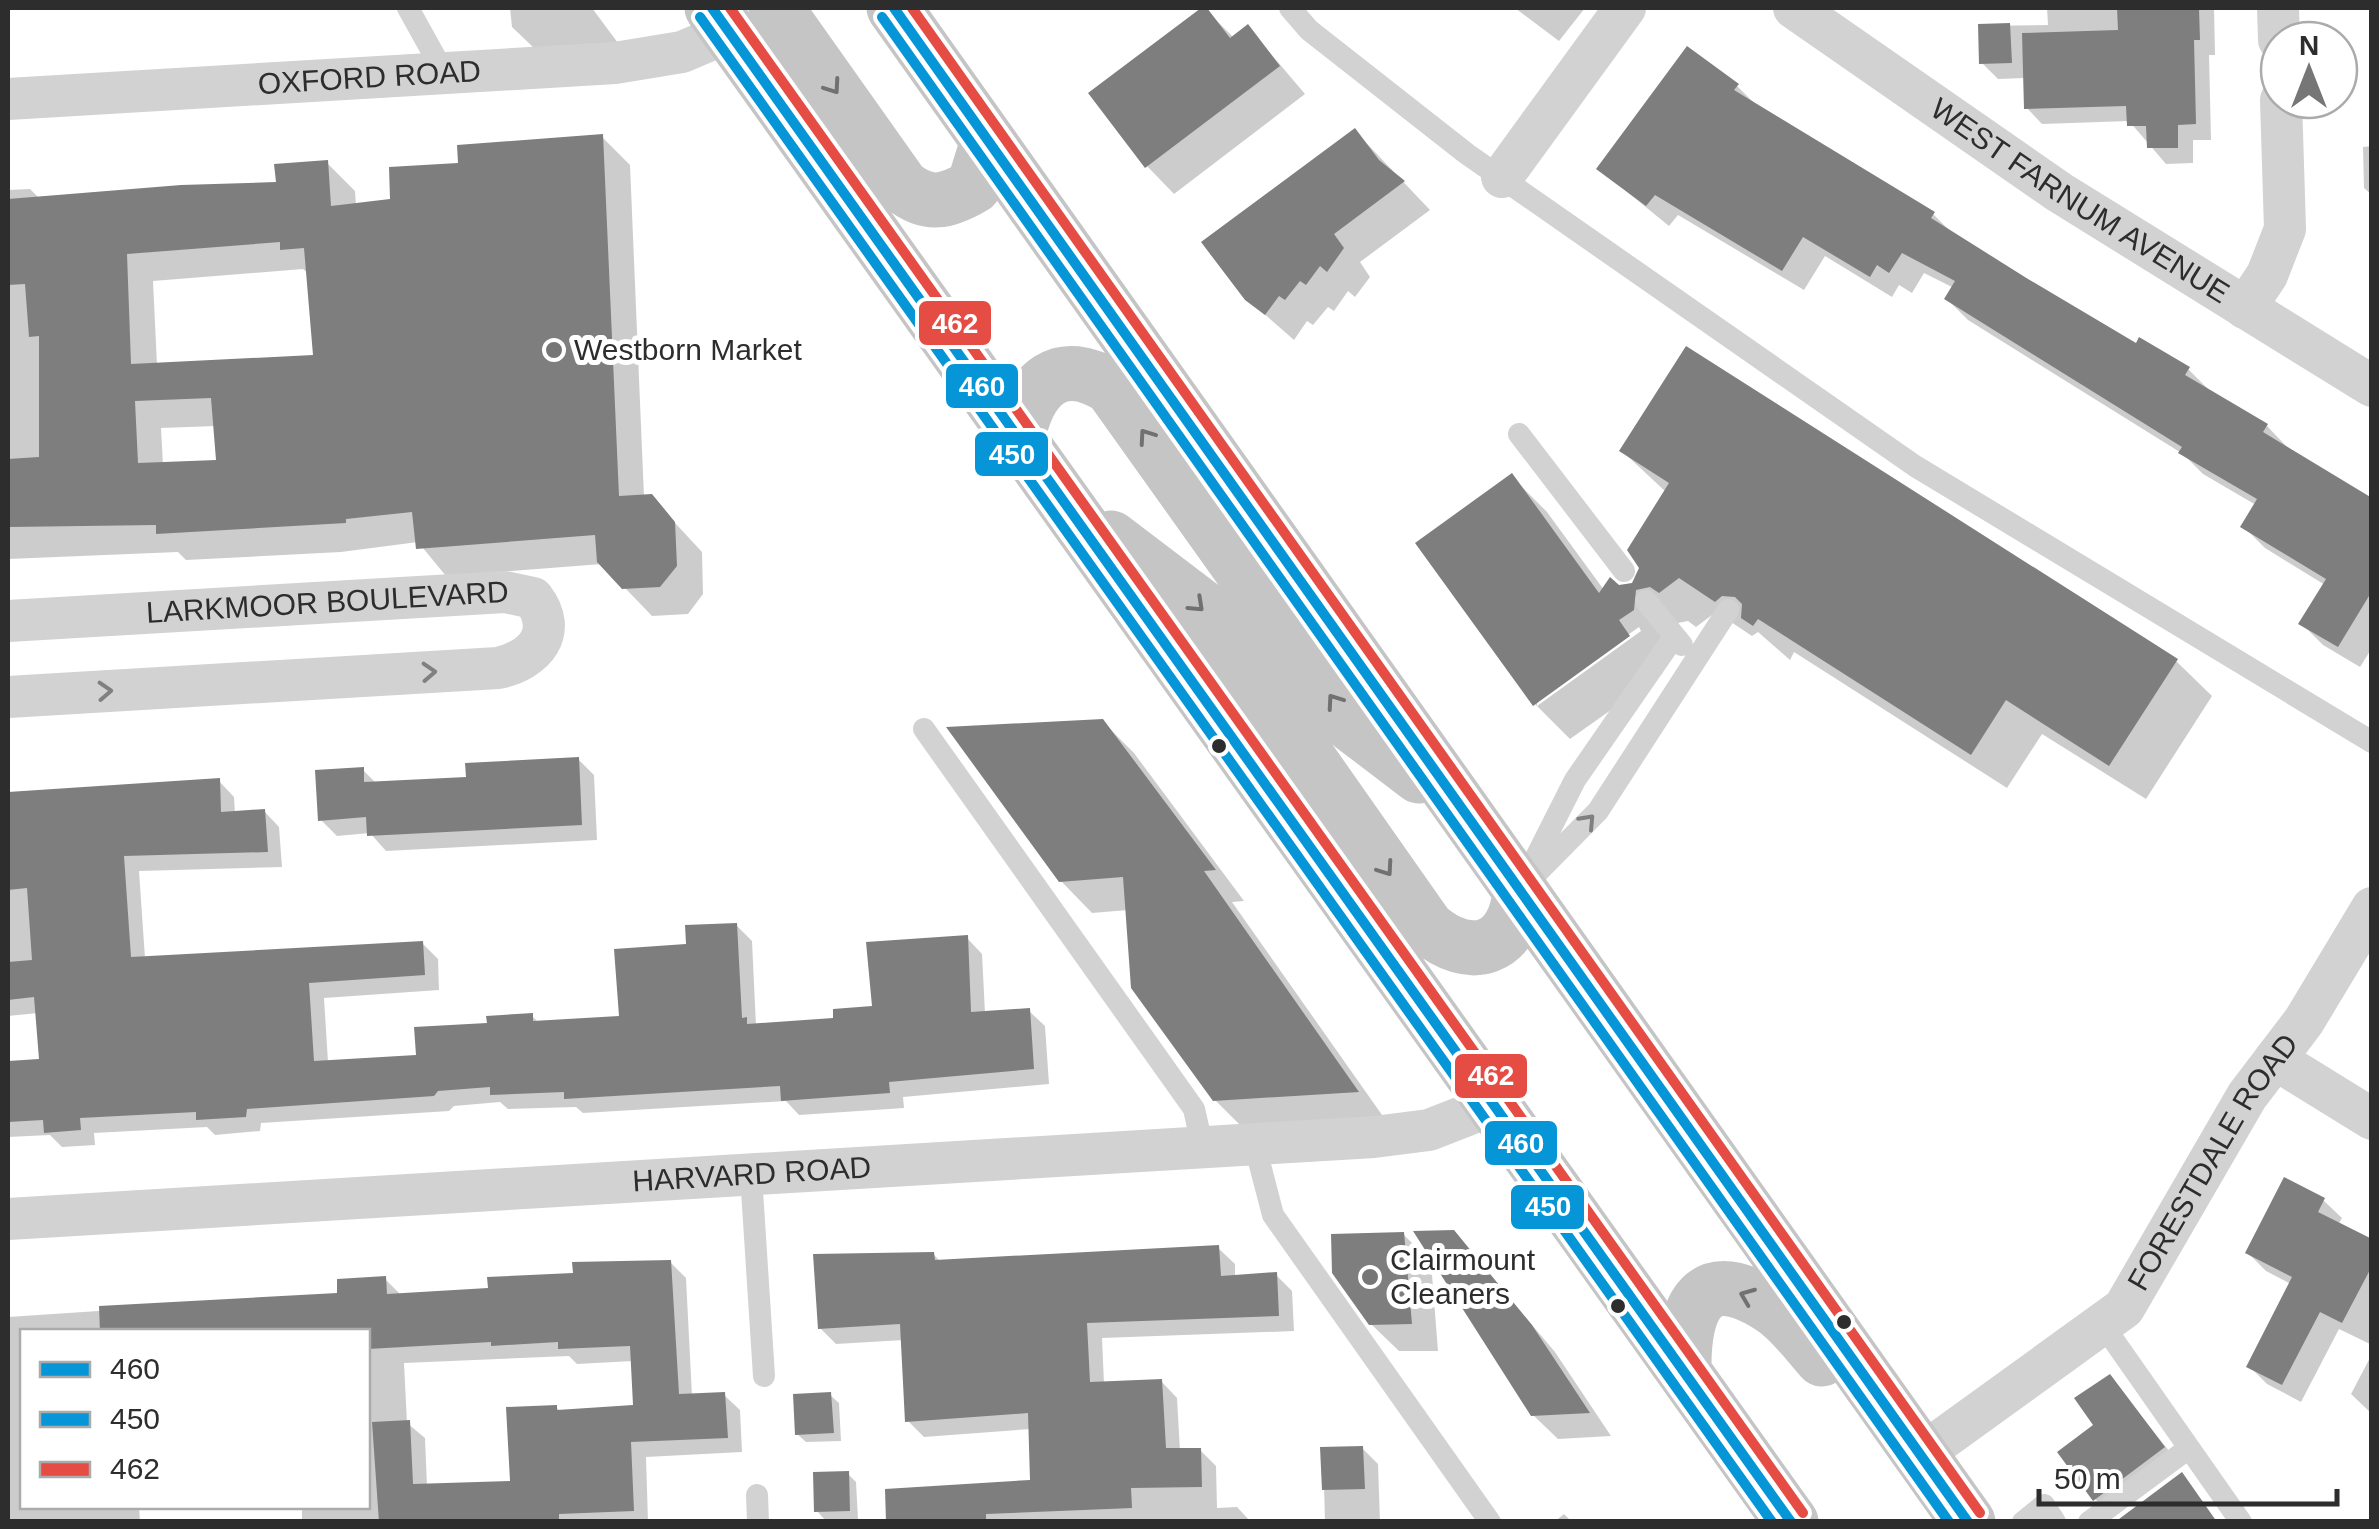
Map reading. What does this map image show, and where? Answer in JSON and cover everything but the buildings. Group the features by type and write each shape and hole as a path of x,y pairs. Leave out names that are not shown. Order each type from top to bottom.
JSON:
{"main road":[{"path":"776,8 902,186 920,200 947,199 974,186 988,141"},
{"path":"894,8 1968,1522"},
{"path":"720,20 1791,1522"},
{"path":"1018,436 1024,412 1050,378 1070,371 1090,374 1110,387 1352,726 1461,808"},
{"path":"1065,502 1203,608 1426,927 1448,946 1468,949 1506,934 1518,914 1520,890"},
{"path":"1684,1372 1683,1329 1690,1309 1701,1296 1734,1290 1776,1309 1853,1391 1922,1454"}],"street":[{"path":"1502,177 1626,8"},
{"name":"WEST FARNUM AVENUE","path":"1794,8 2059,192 2372,386"},
{"name":"OXFORD ROAD","path":"8,98 631,61 682,52 720,20"},
{"path":"2245,308 2267,275 2285,229 2282,120"},
{"name":"LARKMOOR BOULEVARD","path":"8,621 505,592 533,598 544,612 546,629 538,648 519,663 498,668 8,696"},
{"name":"FORESTDALE ROAD","path":"1922,1454 2103,1325 2139,1289 2224,1133 2304,1021 2372,908"},
{"path":"2276,1059 2309,1084 2372,1119"},
{"name":"HARVARD ROAD","path":"8,1219 1255,1146 1429,1130 1493,1105"}],"lane":[{"path":"408,8 444,74"},
{"path":"1290,8 1310,30 1502,177 1915,466 2372,742"},
{"path":"1519,434 1624,571"},
{"path":"1646,601 1696,658"},
{"path":"1520,890 1598,811 1728,610"},
{"path":"1520,890 1576,780 1674,637"},
{"path":"924,729 1194,1109 1203,1149"},
{"path":"1255,1146 1273,1214 1490,1522"},
{"path":"751,1175 764,1376"},
{"path":"2103,1325 2240,1522"},
{"path":"2089,1522 2189,1448"},
{"path":"757,1495 758,1522"},
{"path":"2022,1522 2044,1504 2055,1522"}],"transit line":[{"name":"460","path":"712,8 1791,1522"},
{"name":"462","path":"730,8 1803,1513"},
{"name":"460","path":"894,8 1968,1522"},
{"name":"462","path":"912,8 1980,1513"},
{"name":"450","path":"700,17 1772,1522"},
{"name":"450","path":"882,17 1949,1522"}],"place":[{"name":"Westborn Market","path":"554,350"},
{"name":"Clairmount Cleaners","path":"1370,1277"}]}
